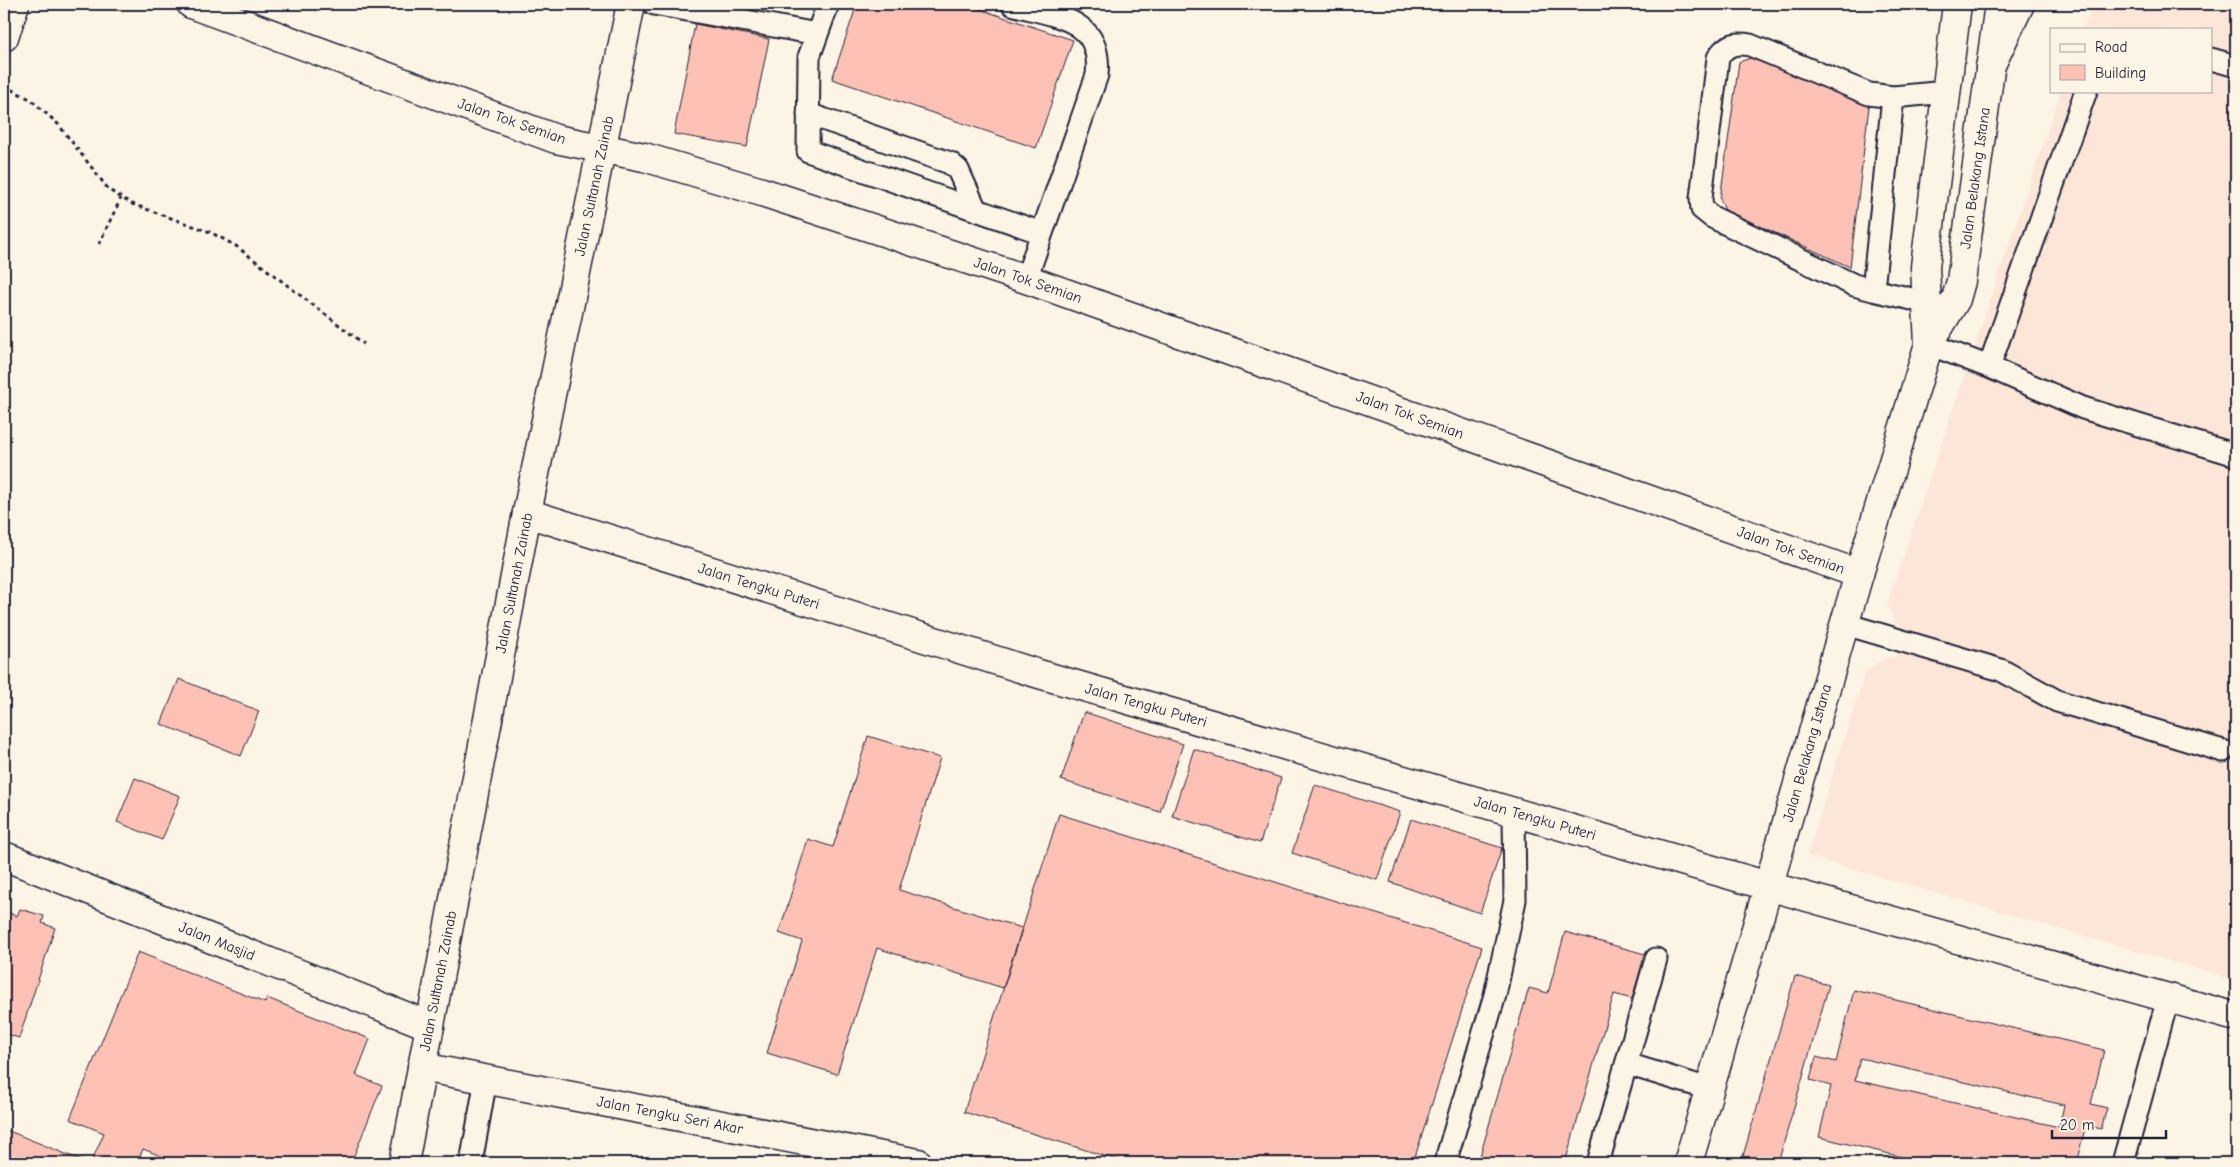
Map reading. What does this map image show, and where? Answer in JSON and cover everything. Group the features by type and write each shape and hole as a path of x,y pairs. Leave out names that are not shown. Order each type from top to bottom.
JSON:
{"street":[{"path":"4,37 15,4"},
{"name":"Jalan Tok Semian","path":"191,4 556,138 644,158 762,192 1026,279 1859,574"},
{"name":"Jalan Sultanah Zainab","path":"404,1163 527,513 631,4"},
{"name":"Jalan Belakang Istana","path":"1928,344 1925,267 1957,4"},
{"name":"Jalan Belakang Istana","path":"1688,1163 1844,624 1928,344 1956,299 1961,281 1999,4"},
{"path":"1990,67 2020,4"},
{"name":"Jalan Tengku Puteri","path":"527,513 1039,674 1768,886 2236,1017"},
{"name":"Jalan Masjid","path":"4,856 430,1026"},
{"name":"Jalan Tengku Seri Akar","path":"422,1067 880,1160 918,1163"}],"lane":[{"path":"654,4 817,34"},
{"path":"828,4 809,56 808,151 1042,233"},
{"path":"1012,4 1074,23 1088,32 1095,43 1099,58 1097,75 1026,279"},
{"path":"1925,302 1854,285 1712,217 1702,209 1701,198 1718,58 1722,51 1730,45 1750,44 1868,94 1892,97 1946,92"},
{"path":"2212,59 2236,66"},
{"path":"1989,367 2086,92"},
{"path":"1873,290 1892,97"},
{"path":"808,114 950,162 958,170 976,210"},
{"path":"1928,344 1989,367 2083,408 2236,456"},
{"path":"1844,624 2001,670 2057,701 2223,750"},
{"path":"1445,1163 1495,995 1515,900 1514,812"},
{"path":"1598,1163 1656,959"},
{"path":"2123,1163 2168,998"},
{"path":"1627,1064 1709,1089"},
{"path":"471,1163 486,1079"}],"path":[{"path":"4,86 30,99 58,124 97,177 109,190 121,198 210,232 236,246 364,344"},
{"path":"99,244 121,198"}],"shaded area":[{"path":"2093,4 2236,4 2228,29 2236,32 2236,980 1807,856 1865,672 1887,657 1895,658 1903,626 1896,624 1887,604 2061,92 2212,92 2212,28 2083,28"}],"building":[{"path":"745,4 778,4 777,10"},
{"path":"857,4 964,4 1073,40 1036,148 832,79"},
{"path":"695,24 769,39 747,147 674,134"},
{"path":"1751,58 1869,106 1850,267 1725,210 1720,199 1739,62"},
{"path":"179,679 259,711 241,756 161,724"},
{"path":"1084,712 1183,744 1160,812 1061,780"},
{"path":"868,736 940,758 899,890 1022,928 1003,988 877,948 837,1074 767,1053 802,941 779,933 808,839 833,847"},
{"path":"1194,749 1281,778 1260,843 1172,816"},
{"path":"135,778 180,796 162,840 117,822"},
{"path":"1315,785 1400,812 1377,880 1292,853"},
{"path":"1059,814 1482,947 1413,1163 1127,1163 964,1112"},
{"path":"1411,819 1502,848 1480,913 1390,882"},
{"path":"20,909 44,916 42,923 55,928 19,1038 4,1033 4,918 6,912 17,916"},
{"path":"1565,932 1645,954 1632,999 1614,994 1565,1163 1478,1163 1529,988 1548,993"},
{"path":"138,952 265,1003 267,998 370,1039 356,1075 382,1086 351,1163 179,1163 143,1149 137,1163 91,1163 104,1133 70,1119"},
{"path":"1795,976 1829,985 1778,1163 1741,1163"},
{"path":"1854,990 2104,1050 2091,1104 2107,1108 2101,1129 2086,1125 2076,1163 1927,1163 1819,1137 1831,1086 1810,1080 1816,1057 1836,1062","holes":["1860,1058 2064,1105 2059,1127 1855,1080"]},
{"path":"4,1129 88,1163 4,1163"}]}
